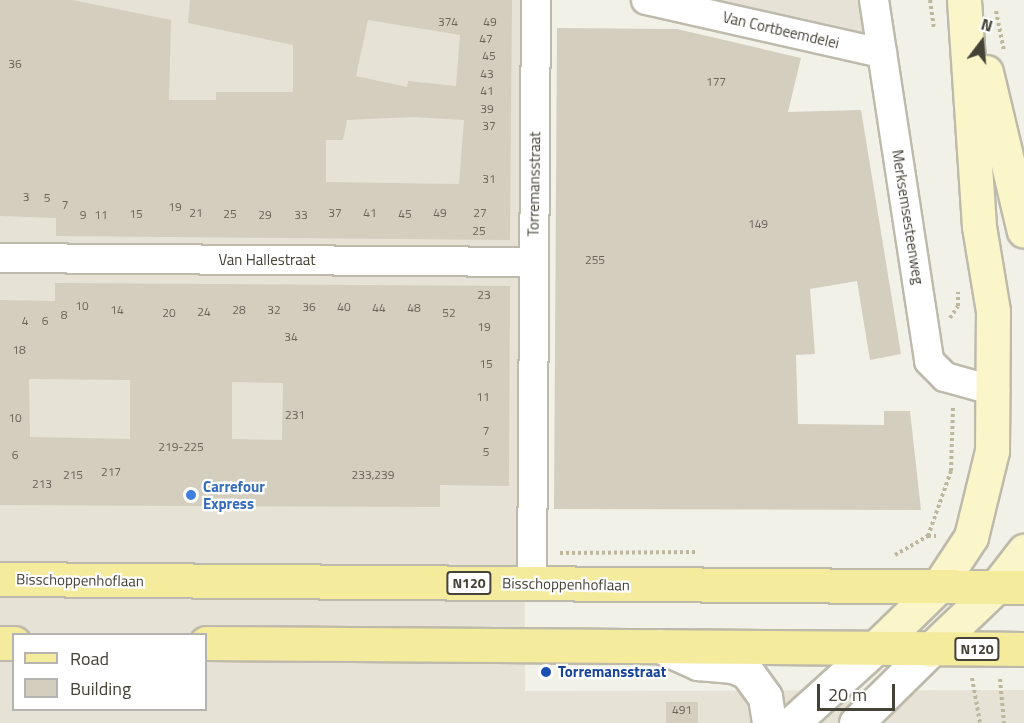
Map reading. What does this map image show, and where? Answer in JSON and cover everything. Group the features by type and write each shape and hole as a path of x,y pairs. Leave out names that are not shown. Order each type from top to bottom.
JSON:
{"main road":[{"path":"875,648 938,586 971,537 978,518 992,451 995,391 993,312 979,226 964,0"},
{"path":"970,0 1006,169 1024,231"},
{"path":"930,650 1010,587 1024,550"},
{"name":"Bisschoppenhoflaan","path":"0,579 1010,587"},
{"name":"N120","path":"207,643 653,643 930,650 1024,649"}],"street":[{"name":"Torremansstraat","path":"532,584 536,0"},
{"name":"Van Cortbeemdelei","path":"646,0 882,53"},
{"name":"Merksemsesteenweg","path":"874,0 929,361 953,380 995,391"},
{"name":"Van Hallestraat","path":"0,258 533,262"},
{"path":"653,643 698,663 733,666 747,672 765,697 770,723"},
{"path":"792,723 875,648"},
{"path":"856,723 930,650"}],"path":[{"path":"928,536 951,471 953,380"},
{"path":"972,678 980,723"},
{"path":"1000,679 1004,723"}],"shaded area":[{"path":"0,0 524,0 525,691 1024,690 1024,723 0,723"},
{"path":"695,0 865,0 873,40"}],"building":[{"path":"0,0 72,0 171,20 169,100 216,100 216,92 293,92 293,45 188,23 190,0 512,0 510,240 56,236 56,218 0,216","holes":["368,20 460,35 456,86 408,81 407,87 356,76","414,117 464,120 459,184 326,182 326,140 343,140 347,120"]},
{"path":"557,28 677,29 801,58 788,112 861,110 901,354 870,360 857,281 810,289 815,354 796,355 798,424 884,425 884,411 910,411 921,510 554,509"},
{"path":"55,283 510,286 509,486 440,485 440,507 0,505 0,300 55,301","holes":["29,379 130,380 130,439 30,437","232,382 283,383 282,440 232,439"]},
{"path":"666,702 698,702 698,723 666,723"}],"place":[{"name":"Carrefour Express","path":"191,495"},
{"name":"Torremansstraat","path":"546,672"}]}
